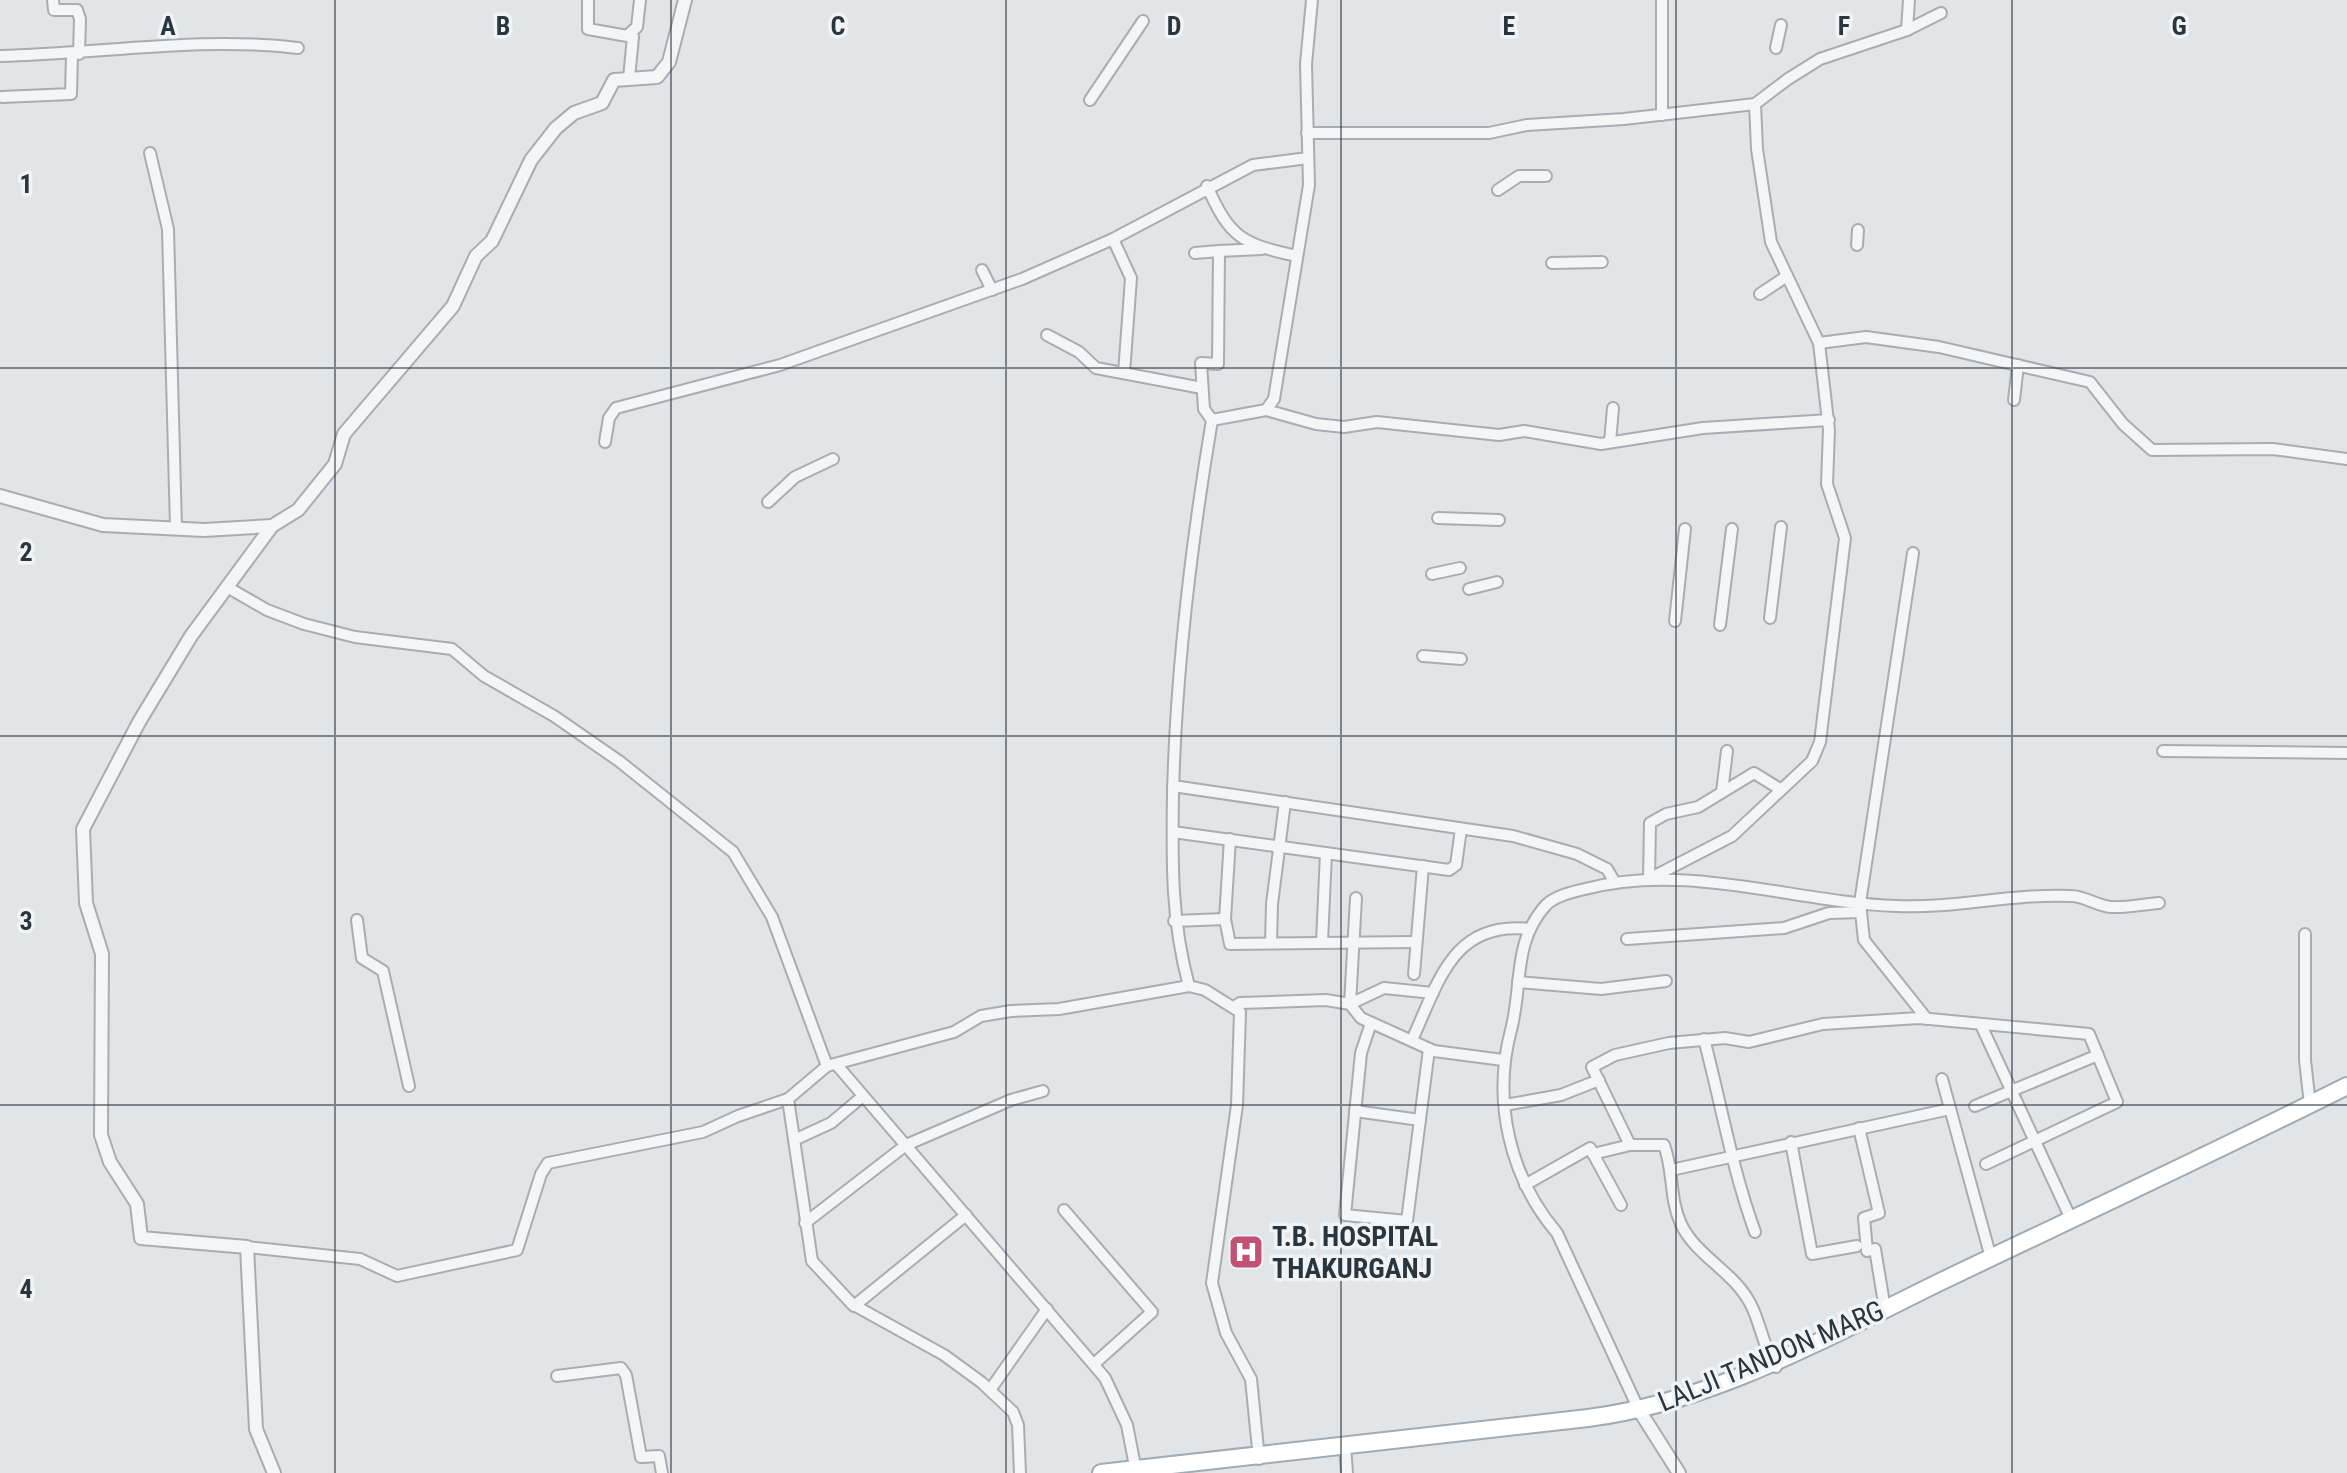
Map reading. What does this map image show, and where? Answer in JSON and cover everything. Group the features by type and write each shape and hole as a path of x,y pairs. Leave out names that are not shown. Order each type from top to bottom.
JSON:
{"main road":[{"name":"LALJI TANDON MARG","path":"1774,1364 1991,1258 2010,1253 2071,1219 2347,1086"},
{"name":"LALJI TANDON MARG","path":"1158,1473 1259,1458 1642,1413 1774,1364 2347,1095"},
{"name":"LALJI TANDON MARG","path":"1101,1473 1205,1467"}],"street":[{"path":"2,97 71,94 80,19 77,10 54,10 53,0"},
{"path":"588,0 588,29 629,34 637,27 640,0"},
{"path":"685,0 669,62 657,77 614,80 602,103 574,113 556,128 531,160 492,241 476,256 453,306 344,434 335,464 298,510 272,526 191,636 139,722 83,829 86,903 102,954 101,1135 110,1162 137,1204 141,1238 352,1257 397,1276 517,1250 541,1174 548,1163 703,1132 788,1099 832,1065 954,1032 981,1016 1059,1009 1189,986 1205,990 1240,1012 1237,1105 1212,1283 1226,1333 1251,1379 1259,1458"},
{"path":"1266,410 1274,399 1309,185 1306,64 1312,0"},
{"path":"1662,0 1662,115"},
{"path":"1907,30 1909,0"},
{"path":"1307,133 1489,133 1527,125 1662,115 1755,104 1820,59 1907,30 1941,13"},
{"path":"1090,100 1143,21"},
{"path":"1776,48 1781,25"},
{"path":"629,34 633,40 629,78"},
{"path":"0,56 75,54 232,42 298,48"},
{"path":"1649,879 1732,836 1812,761 1820,742 1845,538 1827,484 1829,420 1819,343 1771,242 1757,149 1755,104"},
{"path":"150,153 168,229 176,528"},
{"path":"605,442 609,418 616,408 780,365 992,290 1113,239 1207,186 1253,165 1308,158"},
{"path":"1498,190 1519,176 1546,176"},
{"path":"1207,186 1224,223 1242,238 1264,249"},
{"path":"1857,245 1858,230"},
{"path":"1113,239 1131,278 1124,373"},
{"path":"1195,253 1264,249 1297,256"},
{"path":"1189,986 1174,921 1173,786 1183,617 1212,420 1204,409 1201,363 1218,364 1219,251"},
{"path":"1552,263 1602,262"},
{"path":"982,270 992,290"},
{"path":"1760,294 1787,276"},
{"path":"1047,335 1079,352 1096,368 1202,388"},
{"path":"1819,343 1870,338 1939,347 2090,382 2123,424 2152,450 2273,449 2347,459"},
{"path":"2014,400 2018,365"},
{"path":"1274,399 1280,414"},
{"path":"1610,442 1613,408"},
{"path":"1212,420 1266,410 1344,427 1377,422 1499,435 1524,431 1601,444 1703,428 1829,420"},
{"path":"768,502 795,477 833,459"},
{"path":"0,496 103,525 176,528 272,526"},
{"path":"1438,518 1499,520"},
{"path":"1770,618 1781,527"},
{"path":"1675,621 1685,529"},
{"path":"1720,625 1732,529"},
{"path":"1913,553 1860,908 1864,940 1927,1019"},
{"path":"1432,574 1460,568"},
{"path":"1469,589 1497,582"},
{"path":"227,587 267,610 304,624 355,637 452,649 484,676 554,716 619,761 733,852 772,917 832,1065 906,1145 1105,1378 1127,1425 1136,1471"},
{"path":"1423,656 1461,659"},
{"path":"1722,792 1727,751"},
{"path":"2163,751 2347,753"},
{"path":"1649,879 1650,823 1666,814 1698,807 1754,773 1780,789"},
{"path":"1173,786 1513,836 1577,854 1607,869 1614,881"},
{"path":"1271,943 1278,846 1285,802"},
{"path":"1173,832 1454,868 1461,829"},
{"path":"1230,839 1225,919 1230,944 1416,942"},
{"path":"1322,942 1326,853"},
{"path":"1414,974 1423,866"},
{"path":"1679,1473 1642,1413 1557,1233 1537,1209 1513,1158 1505,1105 1503,1060 1523,940 1548,903 1568,893 1614,881 1649,879 1737,885 1860,908"},
{"path":"1627,939 1784,928 1829,913 1860,908 1968,905 2074,896 2110,907 2159,903"},
{"path":"1356,898 1350,1004 1361,1018 1429,1049 1503,1060"},
{"path":"1174,921 1225,919"},
{"path":"357,920 362,958 383,971 409,1086"},
{"path":"1412,1040 1433,993 1459,947 1479,934 1504,926 1530,929"},
{"path":"2305,934 2305,1060 2310,1105"},
{"path":"1518,982 1601,989 1666,981"},
{"path":"1234,1007 1240,1003 1299,1000 1350,1004 1384,988 1433,993"},
{"path":"1630,1145 1592,1067 1615,1055 1704,1039 1749,1042 1823,1024 1927,1019 2089,1034 2117,1102 1986,1164"},
{"path":"1371,1023 1361,1053 1345,1215 1407,1221 1429,1049"},
{"path":"1981,1025 2071,1219"},
{"path":"1704,1039 1735,1178 1755,1232"},
{"path":"1975,1106 2098,1055"},
{"path":"1942,1079 1991,1258"},
{"path":"1505,1105 1561,1095 1599,1080"},
{"path":"805,1223 906,1145 1011,1100 1043,1091"},
{"path":"794,1140 831,1123 863,1096"},
{"path":"788,1099 812,1261 854,1306 944,1355 1013,1412 1018,1425 1020,1473"},
{"path":"1671,1170 1950,1109"},
{"path":"1355,1111 1420,1120"},
{"path":"1859,1128 1879,1213 1864,1218 1867,1251 1875,1249 1885,1309"},
{"path":"1791,1142 1812,1254 1857,1246"},
{"path":"1593,1154 1630,1145 1664,1145 1671,1170 1669,1182 1680,1223 1695,1245 1729,1274 1750,1303 1774,1364"},
{"path":"1525,1185 1590,1148 1621,1205"},
{"path":"1064,1210 1152,1312 1094,1364"},
{"path":"854,1306 966,1215"},
{"path":"247,1247 256,1429 274,1473"},
{"path":"990,1390 1047,1309"},
{"path":"557,1376 621,1368 626,1375 641,1457 659,1456 662,1473"},
{"path":"1346,1448 1347,1473"}],"place":[{"name":"T.B. HOSPITAL THAKURGANJ","path":"1246,1252"}]}
